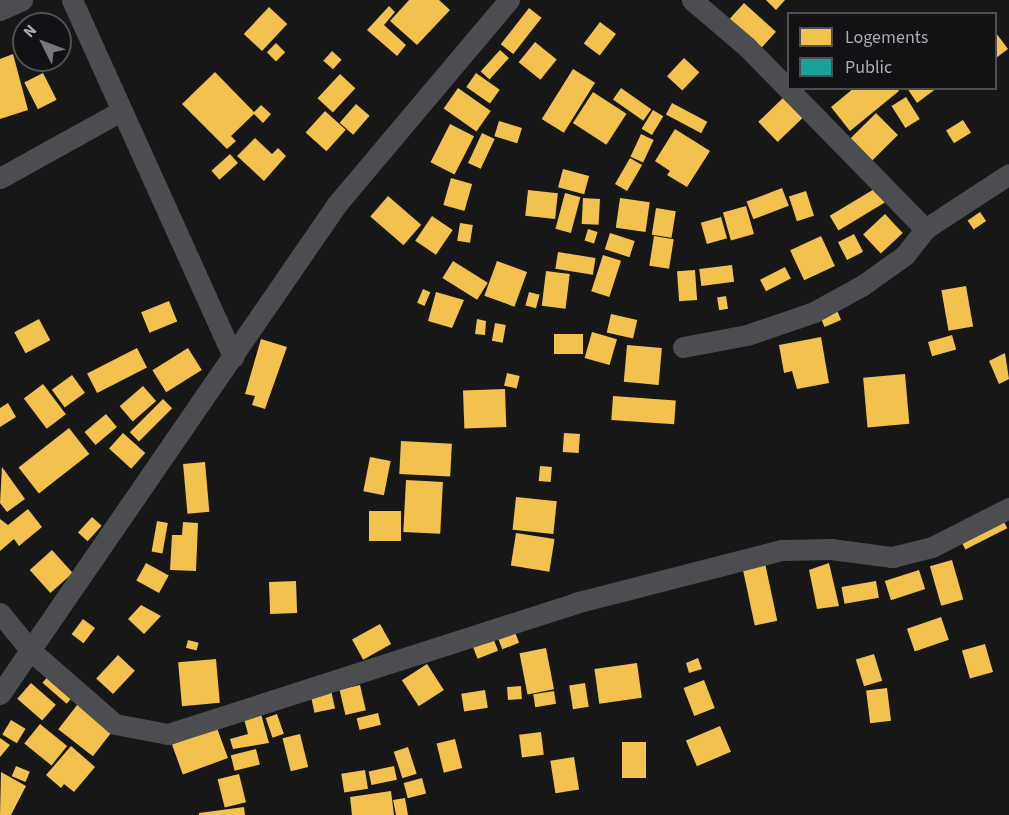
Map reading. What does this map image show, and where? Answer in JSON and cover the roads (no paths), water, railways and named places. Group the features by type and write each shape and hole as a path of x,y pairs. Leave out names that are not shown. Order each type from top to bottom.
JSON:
{"street":[{"path":"0,10 22,0"},
{"path":"72,0 233,357"},
{"path":"0,694 337,204 509,0"},
{"path":"692,0 747,47 787,88"},
{"path":"789,90 925,229"},
{"path":"0,177 121,111"},
{"path":"683,347 747,335 814,312 864,285 905,255 925,229 1009,174"},
{"path":"0,613 31,651 115,724 168,734 575,603 782,550 831,549 892,557 932,547 1009,508"}]}
